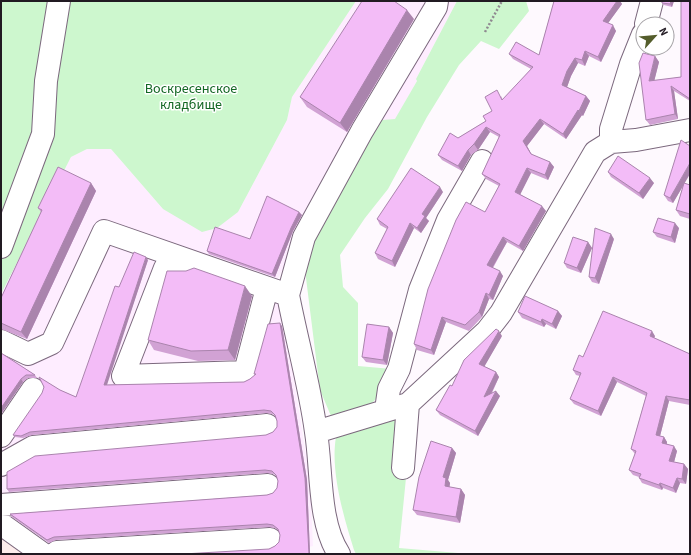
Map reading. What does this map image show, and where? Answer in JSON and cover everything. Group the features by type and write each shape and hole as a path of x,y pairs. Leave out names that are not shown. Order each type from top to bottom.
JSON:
{"street":[{"path":"1,246 43,134 46,81 59,1"},
{"path":"339,554 333,544 326,521 316,432 288,295 304,237 362,131 436,8 437,1"},
{"path":"648,16 652,1"},
{"path":"611,142 611,129 635,54"},
{"path":"316,432 408,404 487,331 501,313 595,152 611,142 636,140 690,130"},
{"path":"386,410 390,388 400,369 420,290 448,220 482,161"},
{"path":"1,342 28,354 52,343 104,231 288,295"},
{"path":"202,265 190,269 164,268 123,376 245,372 267,288"},
{"path":"1,436 33,389"},
{"path":"403,468 408,404"},
{"path":"1,465 33,447 267,425"},
{"path":"1,505 268,485"},
{"path":"1,524 43,554"},
{"path":"56,554 57,552 270,539"}],"path":[{"path":"485,32 502,1"}],"shaded area":[{"path":"356,1 457,1 416,79 417,81 395,120 318,224 307,215 278,279 310,480 313,546 291,551 291,554 29,554 1,534 1,294 71,157 87,149 111,149 163,209 238,212 287,120 292,97"},
{"path":"1,534 29,554 1,554"}],"green space":[{"name":"Воскресенское кладбище","path":"1,1 356,1 292,97 287,120 238,212 217,228 202,232 163,209 111,149 87,149 71,157 1,294"},
{"path":"457,1 526,1 529,11 499,49 481,41 459,65 427,117 388,189 365,218 340,255 343,287 358,303 358,366 392,369 382,390 363,410 355,413 331,416 320,390 305,270 318,224 382,120 395,119 417,81 416,79"},
{"path":"413,408 399,548 470,554 356,554 342,509 336,479 336,437"}],"building":[{"path":"362,1 394,1 407,10 340,123 300,97"},
{"path":"554,1 617,1 603,21 613,25 598,57 585,51 582,60 575,58 567,71 562,85 586,96 579,111 578,110 563,134 540,119 523,141 531,154 550,162 545,175 527,168 515,192 542,206 519,246 503,237 487,265 500,271 489,295 486,293 479,312 465,325 442,317 431,350 414,344 428,289 456,220 466,202 485,212 500,184 482,174 500,135 486,127 468,150 458,166 438,155 450,133 458,138 486,121 483,116 492,111 485,97 497,90 502,100 533,67 509,54 516,42 539,55"},
{"path":"662,1 671,1 670,4 662,3"},
{"path":"681,1 690,1 690,99 671,86 675,114 646,120 639,63 642,56 655,56 649,81 681,77"},
{"path":"681,140 690,146 690,163 670,198 664,195"},
{"path":"618,156 650,178 639,193 608,172"},
{"path":"58,167 91,183 21,332 1,323 1,298 42,210 38,208"},
{"path":"411,168 440,187 422,214 425,216 417,228 410,223 392,261 375,253 388,227 377,219"},
{"path":"684,183 690,185 690,214 676,210"},
{"path":"267,196 299,212 272,274 207,251 215,227 250,239"},
{"path":"658,218 675,223 671,237 653,232"},
{"path":"595,228 611,234 595,278 589,277"},
{"path":"573,237 588,242 577,268 564,263"},
{"path":"134,252 146,257 104,385 244,382 256,374 254,374 268,324 280,323 305,478 309,554 183,554 269,549 279,542 280,535 278,529 273,525 267,524 54,537 47,540 10,514 267,495 273,493 277,488 278,481 276,475 272,471 265,470 7,489 7,472 35,456 266,435 273,432 277,427 275,415 271,411 264,410 30,432 21,436 13,435 42,393 44,387 39,377 60,390 76,397 115,286 119,287"},
{"path":"194,268 245,286 228,350 191,351 148,340 167,271 186,271"},
{"path":"525,296 558,311 552,324 542,319 541,322 518,312"},
{"path":"603,311 652,331 650,336 690,354 690,400 666,396 656,435 664,437 662,443 674,446 669,461 684,464 682,479 677,478 673,488 639,478 641,474 629,470 636,451 631,449 647,393 613,377 598,411 570,399 581,373 573,370 579,355 583,357"},
{"path":"367,324 389,327 383,360 362,357"},
{"path":"496,329 499,331 479,364 496,372 484,397 496,391 475,431 436,410 450,385 452,386 464,360"},
{"path":"1,353 35,375 26,375 21,379 1,408"},
{"path":"431,441 452,448 443,477 446,478 445,486 461,489 456,517 413,510 419,477"}]}
